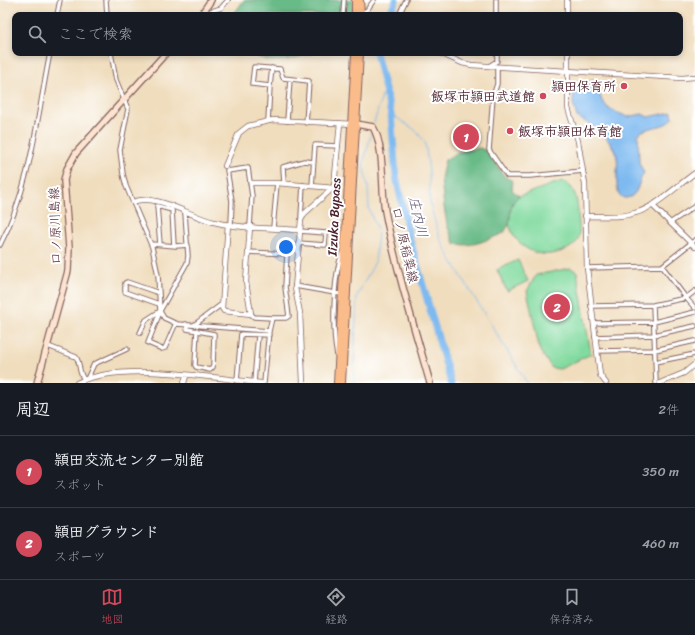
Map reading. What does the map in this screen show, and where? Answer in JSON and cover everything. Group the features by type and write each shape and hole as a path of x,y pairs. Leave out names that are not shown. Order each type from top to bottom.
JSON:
{"highway":[{"path":"355,0 358,12"},
{"path":"359,12 360,0"},
{"name":"Iizuka Bypass","path":"336,383 338,360 338,294 344,251 353,124 354,56"},
{"path":"342,383 353,124 360,56"}],"main road":[{"path":"203,12 211,0"},
{"name":"口ノ原川島線","path":"37,383 68,271 69,248 64,180 67,170 76,153 163,56"},
{"name":"口ノ原稲築線","path":"353,124 370,125 373,127 379,141 385,209 391,240 430,383"}],"street":[{"path":"58,12 60,0"},
{"path":"106,0 107,12"},
{"path":"210,12 221,8 228,0"},
{"path":"343,12 344,0"},
{"path":"363,12 367,10 374,0"},
{"path":"400,12 406,0"},
{"path":"496,0 496,12"},
{"path":"567,0 567,12"},
{"path":"0,245 19,203 28,171 49,56"},
{"path":"112,56 116,80 128,113 120,150 121,163 126,186 151,244 158,275 160,312 164,318 176,323 269,333"},
{"path":"447,56 462,63 497,67 682,78 695,77"},
{"path":"489,66 497,62 497,56"},
{"path":"568,56 568,108 578,141 583,171 587,268 591,306 600,375 606,383"},
{"path":"270,86 252,84 254,67 280,69 283,78 309,81 306,123"},
{"path":"497,67 497,84 493,96 489,150 507,176 530,176 583,171"},
{"path":"268,121 272,68"},
{"path":"288,121 290,79"},
{"path":"248,252 287,254 285,287 289,316 286,318 254,317 251,314 222,310 232,201 226,168 239,133 242,130 268,121 353,124"},
{"path":"301,217 334,188 340,123"},
{"path":"312,186 315,145 338,146"},
{"path":"284,183 283,167 304,161 314,162"},
{"path":"226,168 248,168 251,183 252,196 246,282 251,314"},
{"path":"585,216 628,215 637,213 652,205 695,173"},
{"path":"251,183 284,183 334,188"},
{"path":"273,228 277,183"},
{"path":"303,185 295,286 300,313 303,383"},
{"path":"133,202 143,199 172,210 174,246"},
{"path":"158,204 170,205 185,213 214,222 326,233 325,246 298,243"},
{"path":"158,204 160,244"},
{"path":"652,205 693,241 695,247"},
{"path":"670,222 695,206"},
{"path":"176,323 165,348 162,349 148,343 160,312 186,263 188,245 185,213"},
{"path":"587,268 662,266 693,241"},
{"path":"151,244 174,246 188,245"},
{"path":"662,266 695,308"},
{"path":"159,293 127,282 125,283 126,292 159,304"},
{"path":"295,286 338,294"},
{"path":"591,306 653,305 686,298 695,291"},
{"path":"194,325 222,304"},
{"path":"653,305 656,383"},
{"path":"140,333 146,320 160,312"},
{"path":"594,323 654,322 695,312"},
{"path":"77,383 86,378 101,374 134,372 263,383 272,318"},
{"path":"186,324 187,329 214,334 213,367 210,370 196,367 197,330"},
{"path":"595,337 654,336 695,326"},
{"path":"237,381 240,335 258,335 269,333"},
{"path":"254,382 258,335"},
{"path":"597,351 655,350 695,341"},
{"path":"48,346 76,357 81,376 86,378"},
{"path":"86,378 94,364 127,349"},
{"path":"655,362 695,354"},
{"path":"660,383 684,373 695,364"},
{"path":"184,383 186,376"}],"green space":[{"path":"244,0 353,0 353,12 235,12"},
{"path":"256,56 302,56 282,60"},
{"path":"480,148 487,151 505,177 513,181 512,190 519,196 513,202 509,224 504,233 473,244 460,245 454,243 447,225 441,178 445,160 458,152"},
{"path":"562,181 573,189 576,197 579,226 578,238 570,248 565,250 550,254 536,253 524,247 515,238 510,227 508,215 511,205 519,196"},
{"path":"518,260 528,281 507,291 497,270"},
{"path":"571,268 577,272 591,354 560,369 552,368 540,351 527,291 536,275"}],"water":[{"path":"595,80 602,101 608,108 628,117 642,114 648,117 672,112 673,118 666,124 647,129 638,134 639,163 644,173 636,192 630,197 625,198 621,196 617,187 617,158 615,151 602,134 577,117 573,104 574,86"}],"waterway":[{"name":"庄内川","path":"390,12 396,0"},
{"name":"庄内川","path":"377,56 391,114 396,176 409,236 451,383"},
{"path":"374,123 385,86"},
{"path":"391,114 415,130 425,142 429,171 430,204 440,239 527,383"},
{"path":"372,131 363,164 368,187 369,209 377,230"},
{"path":"354,367 357,296 375,262 378,233"},
{"path":"354,371 354,383"}],"place":[{"name":"頴田保育所","path":"624,86"},
{"name":"飯塚市頴田武道館","path":"543,96"},
{"name":"飯塚市頴田体育館","path":"510,131"},
{"name":"頴田交流センター別館","path":"466,137"},
{"name":"頴田グラウンド","path":"557,307"}]}
